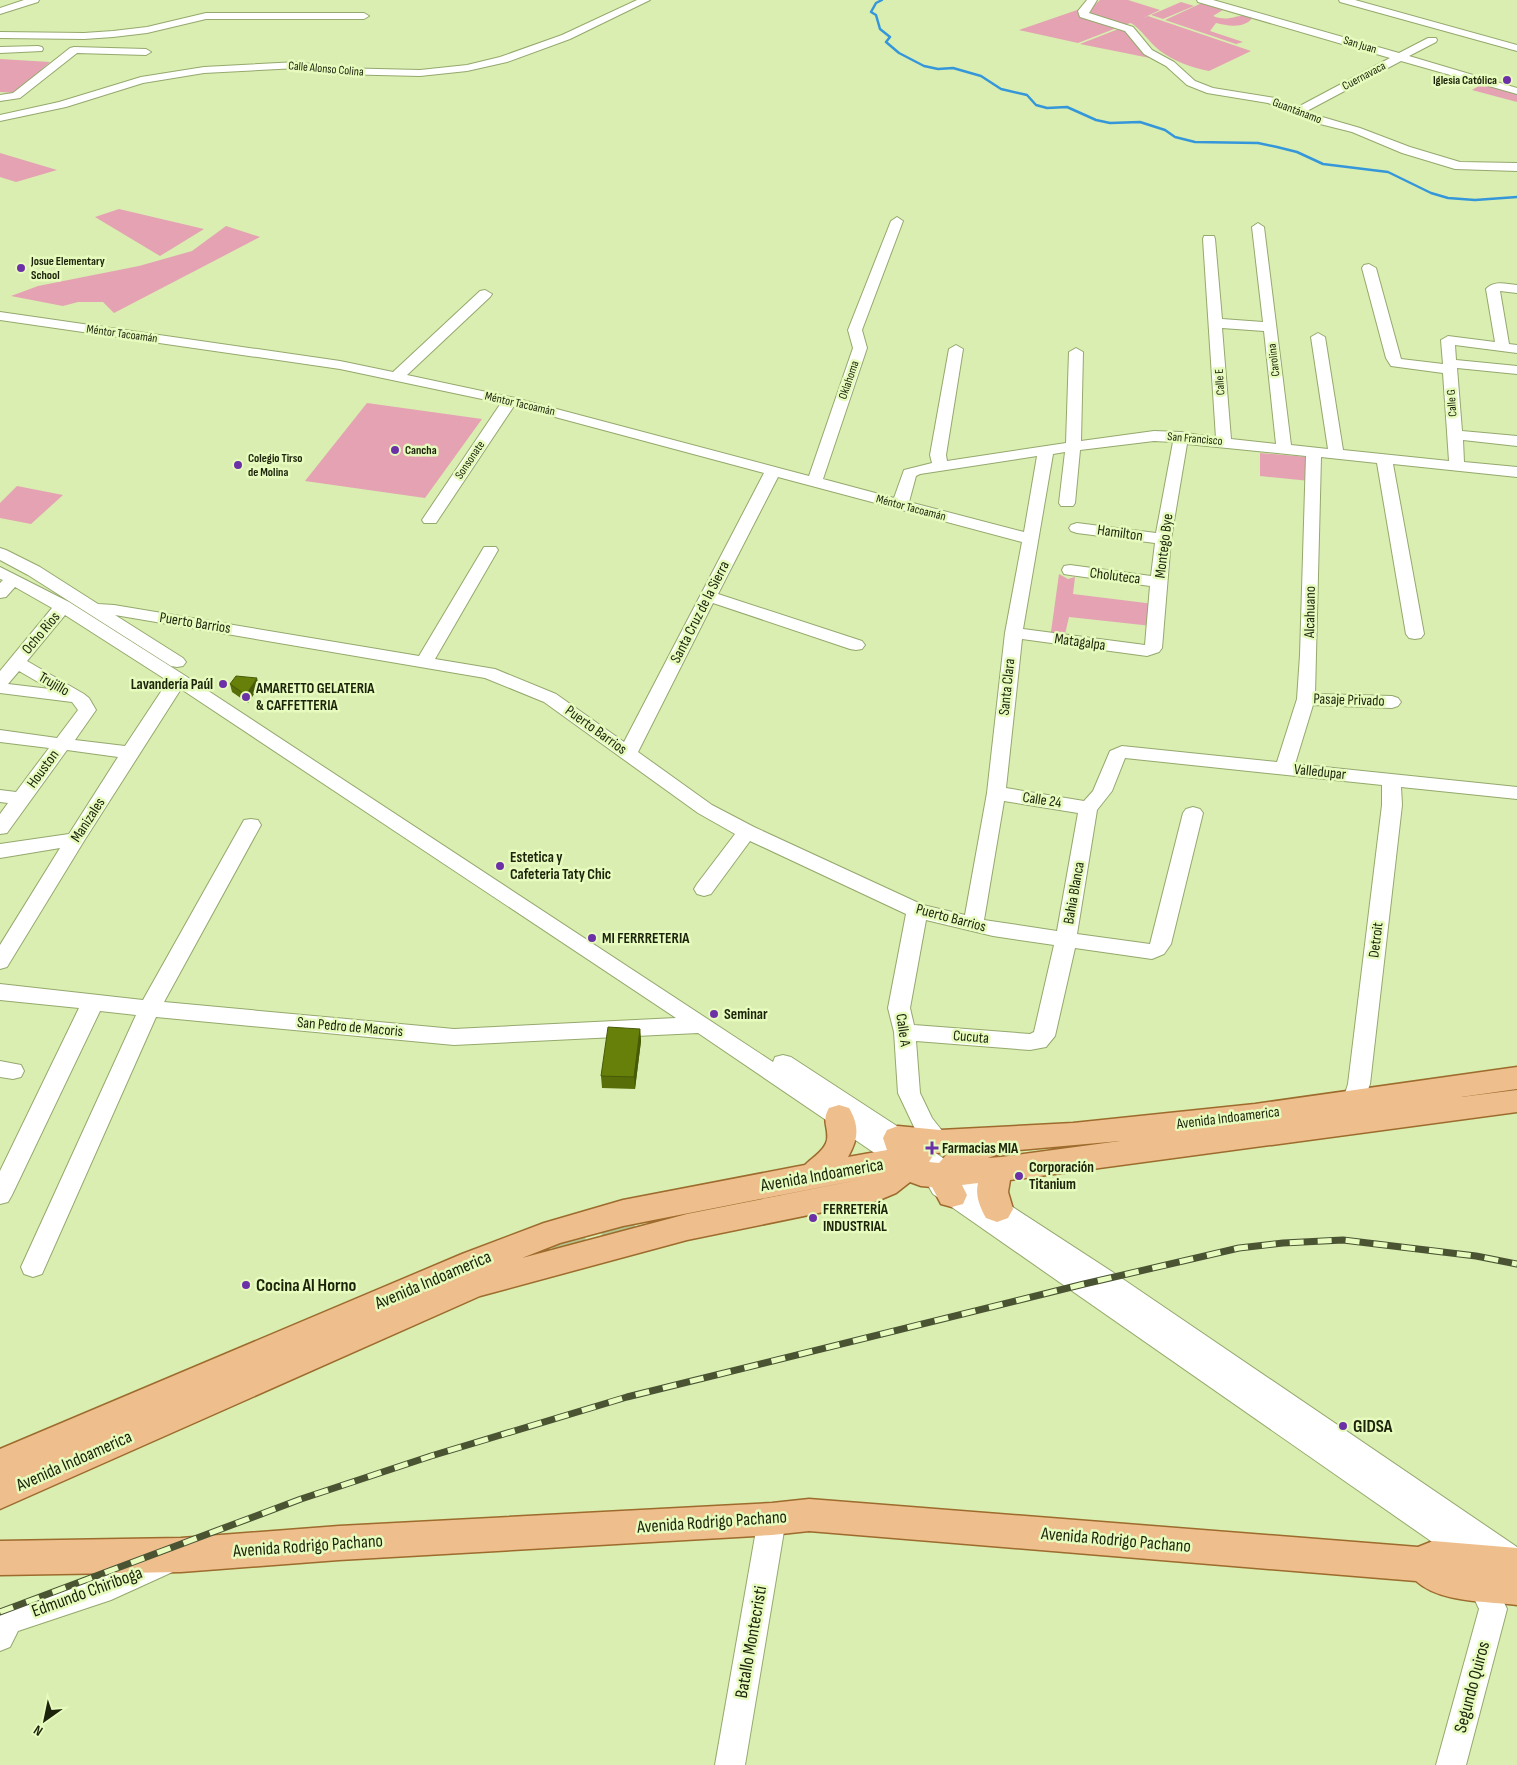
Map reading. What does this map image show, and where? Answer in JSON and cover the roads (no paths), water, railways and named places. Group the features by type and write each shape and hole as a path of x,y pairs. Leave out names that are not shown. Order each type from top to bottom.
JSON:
{"main road":[{"name":"Avenida Indoamerica","path":"0,1465 473,1262 555,1232 623,1214 814,1175 960,1160 972,1152 1005,1139 1073,1135 1245,1116 1517,1078"},
{"path":"877,1189 909,1188 926,1163 1001,1169 1517,1101"},
{"path":"814,1175 833,1157 842,1140 839,1116"},
{"name":"Avenida Indoamerica","path":"0,1494 474,1284 687,1227 877,1189 894,1180 901,1173 926,1163"},
{"path":"997,1209 991,1194 993,1184 1001,1169"},
{"name":"Avenida Rodrigo Pachano","path":"0,1558 181,1555 349,1542 772,1519 808,1515 1424,1565 1439,1578 1506,1581"}],"street":[{"path":"0,11 34,0"},
{"name":"Calle Alonso Colina","path":"0,118 62,105 141,80 204,70 290,65 344,72 380,74 454,71 503,60 542,46 566,37 645,0"},
{"name":"Guantánamo","path":"1092,0 1083,11 1084,15 1129,29 1148,52 1170,64 1191,83 1235,96 1271,100 1324,122 1356,130 1406,150 1452,164 1473,168 1517,167"},
{"name":"San Juan","path":"1202,0 1517,91"},
{"path":"1344,0 1517,48"},
{"path":"0,35 84,36 147,30 206,16 364,16"},
{"path":"0,98 16,96 74,50 74,46 84,36"},
{"name":"Cuernavaca","path":"1296,112 1432,40"},
{"path":"0,50 50,49 146,52"},
{"name":"Oklahoma","path":"814,483 860,348 855,330 897,221"},
{"path":"1258,226 1270,327"},
{"name":"Calle E","path":"1209,239 1224,442"},
{"path":"1369,268 1392,358 1396,363 1404,365 1517,370"},
{"path":"1510,348 1493,289 1497,287 1517,289"},
{"path":"396,377 485,294"},
{"name":"Méntor Tacoamán","path":"0,316 340,364 510,401 1030,540"},
{"name":"Carolina","path":"1215,323 1270,327 1284,448"},
{"path":"1318,337 1336,454"},
{"name":"Calle G","path":"1457,465 1448,340 1510,348"},
{"path":"940,466 938,455 956,349"},
{"path":"1067,503 1073,446 1076,352"},
{"name":"Sonsonate","path":"430,520 510,401"},
{"path":"1455,435 1517,442"},
{"name":"San Francisco","path":"900,505 909,473 940,466 1146,436 1180,437 1517,472"},
{"name":"Montego Bye","path":"1147,651 1153,648 1163,539 1180,437"},
{"name":"Santa Clara","path":"973,925 996,793 1014,633 1046,450"},
{"name":"Alcahuano","path":"1284,769 1306,699 1309,655 1314,451"},
{"path":"1384,458 1415,634"},
{"name":"Santa Cruz de la Sierra","path":"628,753 773,471"},
{"name":"Hamilton","path":"1077,528 1163,539"},
{"path":"424,662 490,550"},
{"path":"0,553 34,571 78,610 178,679 839,1116 926,1163 1084,1284 1506,1581"},
{"name":"Choluteca","path":"1070,570 1160,582"},
{"path":"0,593 6,576 78,610 997,1209 1105,1280 1506,1581"},
{"path":"708,596 856,644"},
{"name":"Puerto Barrios","path":"78,610 124,611 489,673 542,693 705,809 746,832 917,910 973,925 1152,952 1158,949 1161,944 1194,813"},
{"name":"Ocho Rios","path":"0,682 16,662 78,610"},
{"name":"Matagalpa","path":"1014,633 1147,651"},
{"name":"Trujillo","path":"16,662 83,704"},
{"name":"Manizales","path":"0,962 75,839 178,679"},
{"path":"0,688 83,704"},
{"name":"Pasaje Privado","path":"1306,699 1392,702"},
{"name":"Houston","path":"0,828 61,744 83,704"},
{"path":"0,736 132,753"},
{"name":"Valledupar","path":"1122,752 1517,793"},
{"name":"Bahia Blanca","path":"1038,1041 1044,1036 1066,940 1088,808 1096,802 1101,794 1117,755 1122,752"},
{"name":"Detroit","path":"1354,1100 1359,1084 1392,805 1391,780"},
{"name":"Calle 24","path":"996,793 1088,808"},
{"path":"0,796 21,799"},
{"path":"33,1267 149,1008 251,825"},
{"path":"704,889 746,832"},
{"path":"0,851 75,839"},
{"name":"Calle A","path":"917,910 899,1008 905,1032 909,1093 922,1123 926,1163"},
{"name":"San Pedro de Macoris","path":"0,992 454,1037 702,1025"},
{"path":"0,1195 93,1002"},
{"name":"Cucuta","path":"905,1032 1030,1042 1038,1041"},
{"name":"Batallo Montecristi","path":"730,1765 772,1519"},
{"name":"Edmundo Chiriboga","path":"3,1627 111,1588 181,1555"},
{"name":"Segundo Quiros","path":"1452,1765 1506,1581"}],"waterway":[{"path":"882,0 876,3 871,12 876,15 880,29 890,37 886,42 899,53 924,66 938,69 953,68 981,76 1001,89 1027,95 1036,105 1047,108 1067,107 1096,120 1110,123 1140,122 1165,130 1175,137 1195,142 1258,143 1297,152 1323,164 1388,172 1431,193 1448,198 1475,200 1517,197"}],"tunnel":[{"path":"769,1199 845,1182"},
{"path":"503,1260 653,1225"}],"railway":[{"path":"0,1612 301,1499 431,1456 627,1397 1084,1284 1239,1248 1283,1243 1343,1240 1476,1256 1517,1264"}],"place":[{"name":"Iglesia Católica","path":"1507,80"},
{"name":"Josue Elementary School","path":"21,268"},
{"name":"Cancha","path":"395,450"},
{"name":"Colegio Tirso de Molina","path":"238,465"},
{"name":"Lavandería Paúl","path":"223,684"},
{"name":"AMARETTO GELATERIA & CAFFETTERIA","path":"246,697"},
{"name":"Estetica y Cafeteria Taty Chic","path":"500,866"},
{"name":"MI FERRRETERIA","path":"592,938"},
{"name":"Seminar","path":"714,1014"},
{"name":"Farmacias MIA","path":"932,1148"},
{"name":"Corporación Titanium","path":"1019,1176"},
{"name":"FERRETERÍA INDUSTRIAL","path":"813,1218"},
{"name":"Cocina Al Horno","path":"246,1285"},
{"name":"GIDSA","path":"1343,1426"}]}
